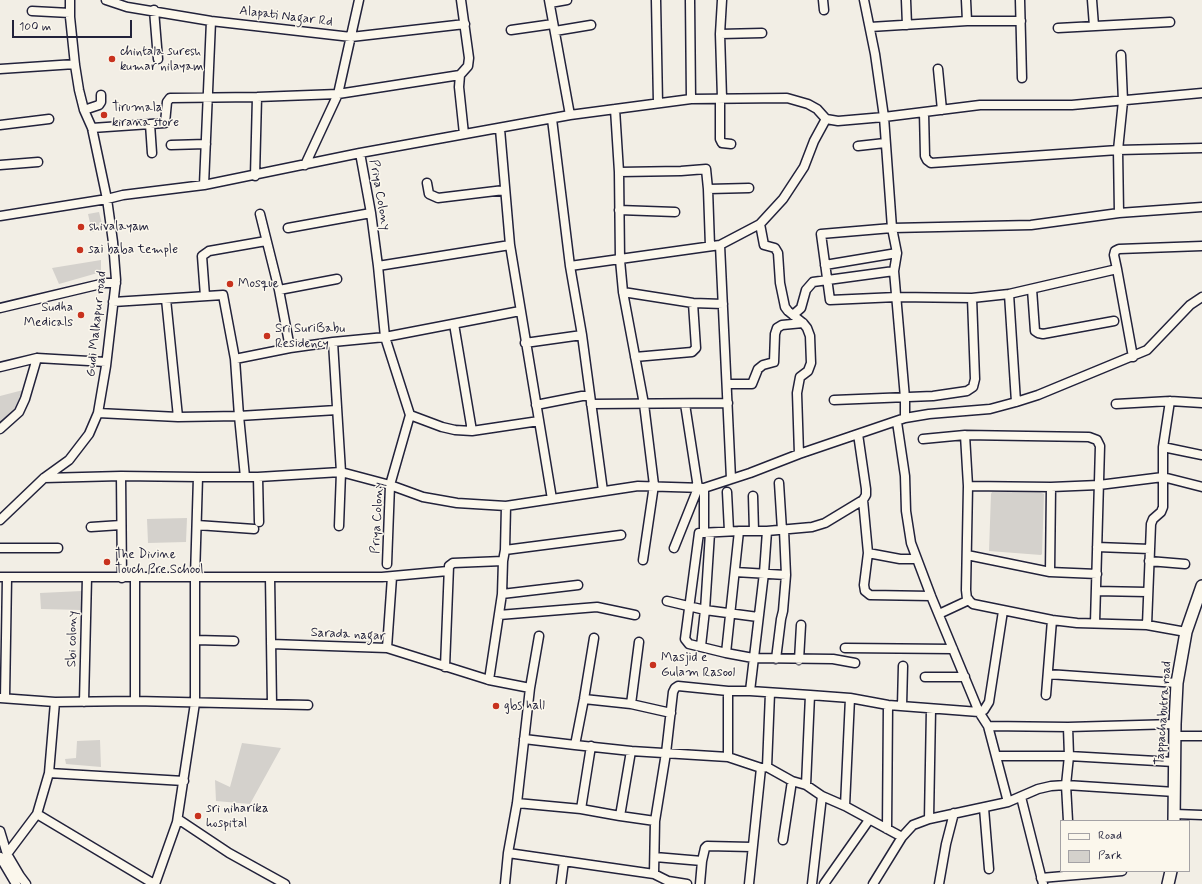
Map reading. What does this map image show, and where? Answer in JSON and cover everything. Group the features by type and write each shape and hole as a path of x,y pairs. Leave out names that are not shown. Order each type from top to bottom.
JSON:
{"main road":[{"name":"Tappachabutra road","path":"1174,817 1174,762 1177,683 1186,632 1198,605 1202,586"},
{"path":"1168,884 1171,872"}],"street":[{"name":"Gudi Malkapur road","path":"0,520 44,478 69,460 89,434 98,413 106,362 116,283 113,242 108,199 92,128 84,110 78,90 70,0"},
{"name":"Alapati Nagar Rd","path":"106,0 127,6 211,21 351,37 465,24"},
{"path":"305,165 338,94 359,0"},
{"path":"461,0 469,58 468,66 460,75 459,87 464,134"},
{"path":"567,0 550,2 570,115"},
{"path":"656,0 658,103"},
{"path":"690,0 691,98"},
{"path":"722,0 720,34 720,139 722,143 731,144"},
{"path":"823,0 824,10"},
{"path":"864,0 870,27 884,117 892,228 897,253 894,271 905,398 901,420 906,511 911,543 938,614 979,712 988,726 1008,802"},
{"path":"906,0 907,25"},
{"path":"966,0 967,21"},
{"path":"1020,0 1022,78"},
{"path":"1092,0 1094,26"},
{"path":"154,10 158,59"},
{"path":"32,11 70,13"},
{"path":"204,185 211,21"},
{"path":"870,27 967,21 1021,21"},
{"path":"1058,28 1170,22"},
{"path":"511,30 591,25"},
{"path":"720,34 762,33"},
{"path":"1119,213 1118,150 1123,101 1121,55"},
{"path":"0,69 75,64"},
{"path":"938,69 942,110"},
{"path":"92,128 164,123 167,102 170,98 257,98 338,94 460,75"},
{"path":"0,216 108,199 123,195 204,185 255,176 360,153 500,129 570,115 691,98 787,98 808,104 817,109 826,119 838,121 980,105 1072,105 1202,93"},
{"path":"84,110 99,105 101,95"},
{"path":"255,176 257,98"},
{"path":"615,109 619,172 620,260 623,292 644,404 654,485 643,560"},
{"path":"924,112 925,156 931,163 1118,150 1202,148"},
{"path":"0,125 49,119"},
{"path":"552,119 570,266 582,335 603,491"},
{"path":"570,266 720,245 760,224 783,199 804,167 814,141 826,119"},
{"path":"150,124 152,153"},
{"path":"500,129 504,190 510,246 552,499"},
{"path":"858,146 885,143"},
{"path":"170,145 206,144"},
{"name":"Priya Colony","path":"360,153 371,213 385,337 410,415 390,485 387,564"},
{"path":"0,166 38,162"},
{"path":"619,172 706,169 710,246"},
{"path":"426,183 429,194 438,198 504,190"},
{"path":"708,190 749,188"},
{"path":"1117,269 1009,294 972,298 897,297 830,300 821,234 892,228 1031,225 1119,213 1202,207"},
{"path":"619,210 675,212"},
{"path":"288,228 371,213"},
{"path":"260,214 266,242 280,290 290,348"},
{"path":"760,224 764,245 775,248 778,253 783,303 788,311 803,322 810,336 812,353 811,363 808,371 800,377 797,393 799,454"},
{"path":"205,296 202,256 209,251 266,242"},
{"path":"720,245 731,479"},
{"path":"378,266 510,246"},
{"path":"1133,357 1114,255 1115,251 1119,249 1202,246"},
{"path":"825,265 897,253"},
{"path":"793,315 801,308 806,290 813,282 894,271"},
{"path":"280,290 337,279"},
{"path":"0,308 105,283 116,283"},
{"path":"1032,289 1035,331 1038,334 1114,320"},
{"path":"623,292 693,303 723,304"},
{"path":"1009,294 1016,402"},
{"path":"113,302 223,295 235,359 239,416 246,477"},
{"path":"44,478 121,476 198,478 258,477 341,472 390,485 423,497 457,503 506,506 638,486 654,485 701,488 750,473 799,454 901,420 929,414 990,409 1016,402 1133,357 1147,350 1190,305 1202,297"},
{"path":"834,400 905,398 967,391 973,387 975,379 972,298"},
{"path":"166,299 178,417"},
{"path":"635,357 692,352 696,348 693,303"},
{"path":"235,359 290,348 385,337 520,311"},
{"path":"727,384 752,384 758,369 763,365 774,362 775,334 778,328 782,325 803,322"},
{"path":"454,324 472,431"},
{"path":"526,343 582,335"},
{"path":"333,342 341,472 338,526"},
{"path":"0,429 19,412 37,358"},
{"path":"0,367 37,358 106,362"},
{"path":"536,405 582,396 591,400 644,404 728,403"},
{"path":"1146,625 1151,524 1152,519 1161,512 1162,507 1163,447 1170,401"},
{"path":"1116,404 1170,401 1202,403"},
{"path":"684,404 701,488 707,533 705,610 700,646"},
{"path":"98,413 178,417 239,416 337,410"},
{"path":"410,415 442,427 455,430 472,431 539,421"},
{"path":"855,663 833,659 799,660 753,658 690,644 685,639 699,533 766,531 812,527 825,523 863,500 866,495 866,489 858,434"},
{"path":"923,439 965,435 1089,437 1097,440 1100,446 1095,623"},
{"path":"965,435 968,486 967,599 973,604 1052,620 1077,623 1146,625 1186,632"},
{"path":"1163,447 1202,455"},
{"path":"121,476 122,578"},
{"path":"197,525 256,526 258,477"},
{"path":"968,486 1051,487 1099,485 1163,477 1202,487"},
{"path":"37,814 154,884 175,831 178,819 195,703 198,478"},
{"path":"776,659 783,611 786,575 779,484"},
{"path":"1050,572 1051,487"},
{"path":"674,548 701,488"},
{"path":"727,492 729,531"},
{"path":"753,496 754,531"},
{"path":"863,500 868,553 864,586 865,591 870,595 931,596"},
{"path":"489,680 502,594 506,506"},
{"path":"91,527 121,525"},
{"path":"726,653 739,531"},
{"path":"750,691 764,574 766,531"},
{"path":"505,550 621,535"},
{"path":"1097,547 1150,549"},
{"path":"0,548 58,548"},
{"path":"868,553 900,559 917,559"},
{"path":"967,555 1050,572 1097,574"},
{"path":"445,667 449,566 453,563 503,561"},
{"path":"1149,561 1184,564"},
{"path":"308,705 135,701 55,702 2,698 3,577 392,577 448,571"},
{"path":"735,572 786,575"},
{"name":"Sbi colony","path":"84,702 87,577"},
{"path":"270,577 272,704"},
{"path":"387,648 392,577"},
{"path":"135,578 135,701"},
{"path":"502,594 578,585"},
{"path":"1096,591 1147,592"},
{"path":"938,614 969,600"},
{"path":"667,601 705,610 758,617"},
{"path":"499,614 597,608 635,615"},
{"path":"654,874 656,857 656,821 673,692 675,688 678,686 728,691 750,691 850,698 888,705 979,712 984,710 989,702 1003,611"},
{"path":"1046,695 1052,620"},
{"path":"799,660 802,625"},
{"path":"505,884 508,853 517,803 530,688 539,636"},
{"path":"575,746 594,638"},
{"path":"196,640 234,641"},
{"path":"630,704 639,642"},
{"name":"Sarada nagar","path":"271,644 387,648 489,680 530,688"},
{"path":"844,648 953,649"},
{"path":"902,706 903,666"},
{"path":"1048,674 1177,683"},
{"path":"924,677 965,678"},
{"path":"728,691 728,757"},
{"path":"749,884 752,848 764,768 770,693"},
{"path":"806,785 810,695"},
{"path":"846,806 850,698"},
{"path":"584,699 630,704 671,713"},
{"path":"4,855 37,814 50,773 55,702"},
{"path":"887,829 888,705"},
{"path":"929,819 931,709"},
{"path":"988,726 1068,727 1175,724"},
{"path":"1068,727 1069,756 1066,785 1068,820"},
{"path":"1175,736 1202,736"},
{"path":"524,738 575,746 728,757 764,768 792,781 806,785 822,796 846,806 902,837"},
{"path":"581,809 591,746"},
{"path":"620,816 630,751"},
{"path":"996,756 1069,756 1174,762"},
{"path":"50,773 184,781"},
{"path":"783,840 792,781"},
{"path":"873,884 902,837 913,826 929,819 1008,802 1038,789 1051,786 1066,785 1175,792"},
{"path":"812,884 822,796"},
{"path":"1021,797 1042,881 1073,873 1098,872"},
{"path":"517,803 581,809 656,821"},
{"path":"984,808 989,869"},
{"path":"938,884 954,813"},
{"path":"1174,817 1202,816"},
{"path":"178,819 229,853 285,884"},
{"path":"824,884 869,820"},
{"path":"0,831 4,855 15,881 26,884"},
{"path":"700,884 702,861 705,848 707,846 752,848"},
{"path":"508,853 654,874 668,882 687,884"},
{"path":"656,857 702,861"},
{"path":"561,884 564,861"}],"green space":[{"path":"99,212 103,228 92,232 88,214"},
{"path":"101,260 101,272 59,284 52,268"},
{"path":"27,389 19,412 0,428 0,396"},
{"path":"992,492 1040,492 1044,494 1041,555 989,551"},
{"path":"187,518 186,542 148,543 147,519"},
{"path":"82,591 82,610 41,609 40,593"},
{"path":"100,740 101,767 66,764 65,759 76,758 77,741"},
{"path":"242,743 281,748 250,804 216,801 215,780 230,787"}],"place":[{"name":"chintala suresh kumar nilayam","path":"112,59"},
{"name":"Tirumala kirana store","path":"104,115"},
{"name":"shivalayam","path":"81,227"},
{"name":"sai baba temple","path":"80,250"},
{"name":"Mosque","path":"230,284"},
{"name":"Sudha Medicals","path":"81,315"},
{"name":"Sri SuriBabu Residency","path":"267,336"},
{"name":"The Divine Touch Pre School","path":"107,562"},
{"name":"Masjid e Gulam Rasool","path":"653,665"},
{"name":"gbs hall","path":"496,706"},
{"name":"sri niharika hospital","path":"198,816"}]}
